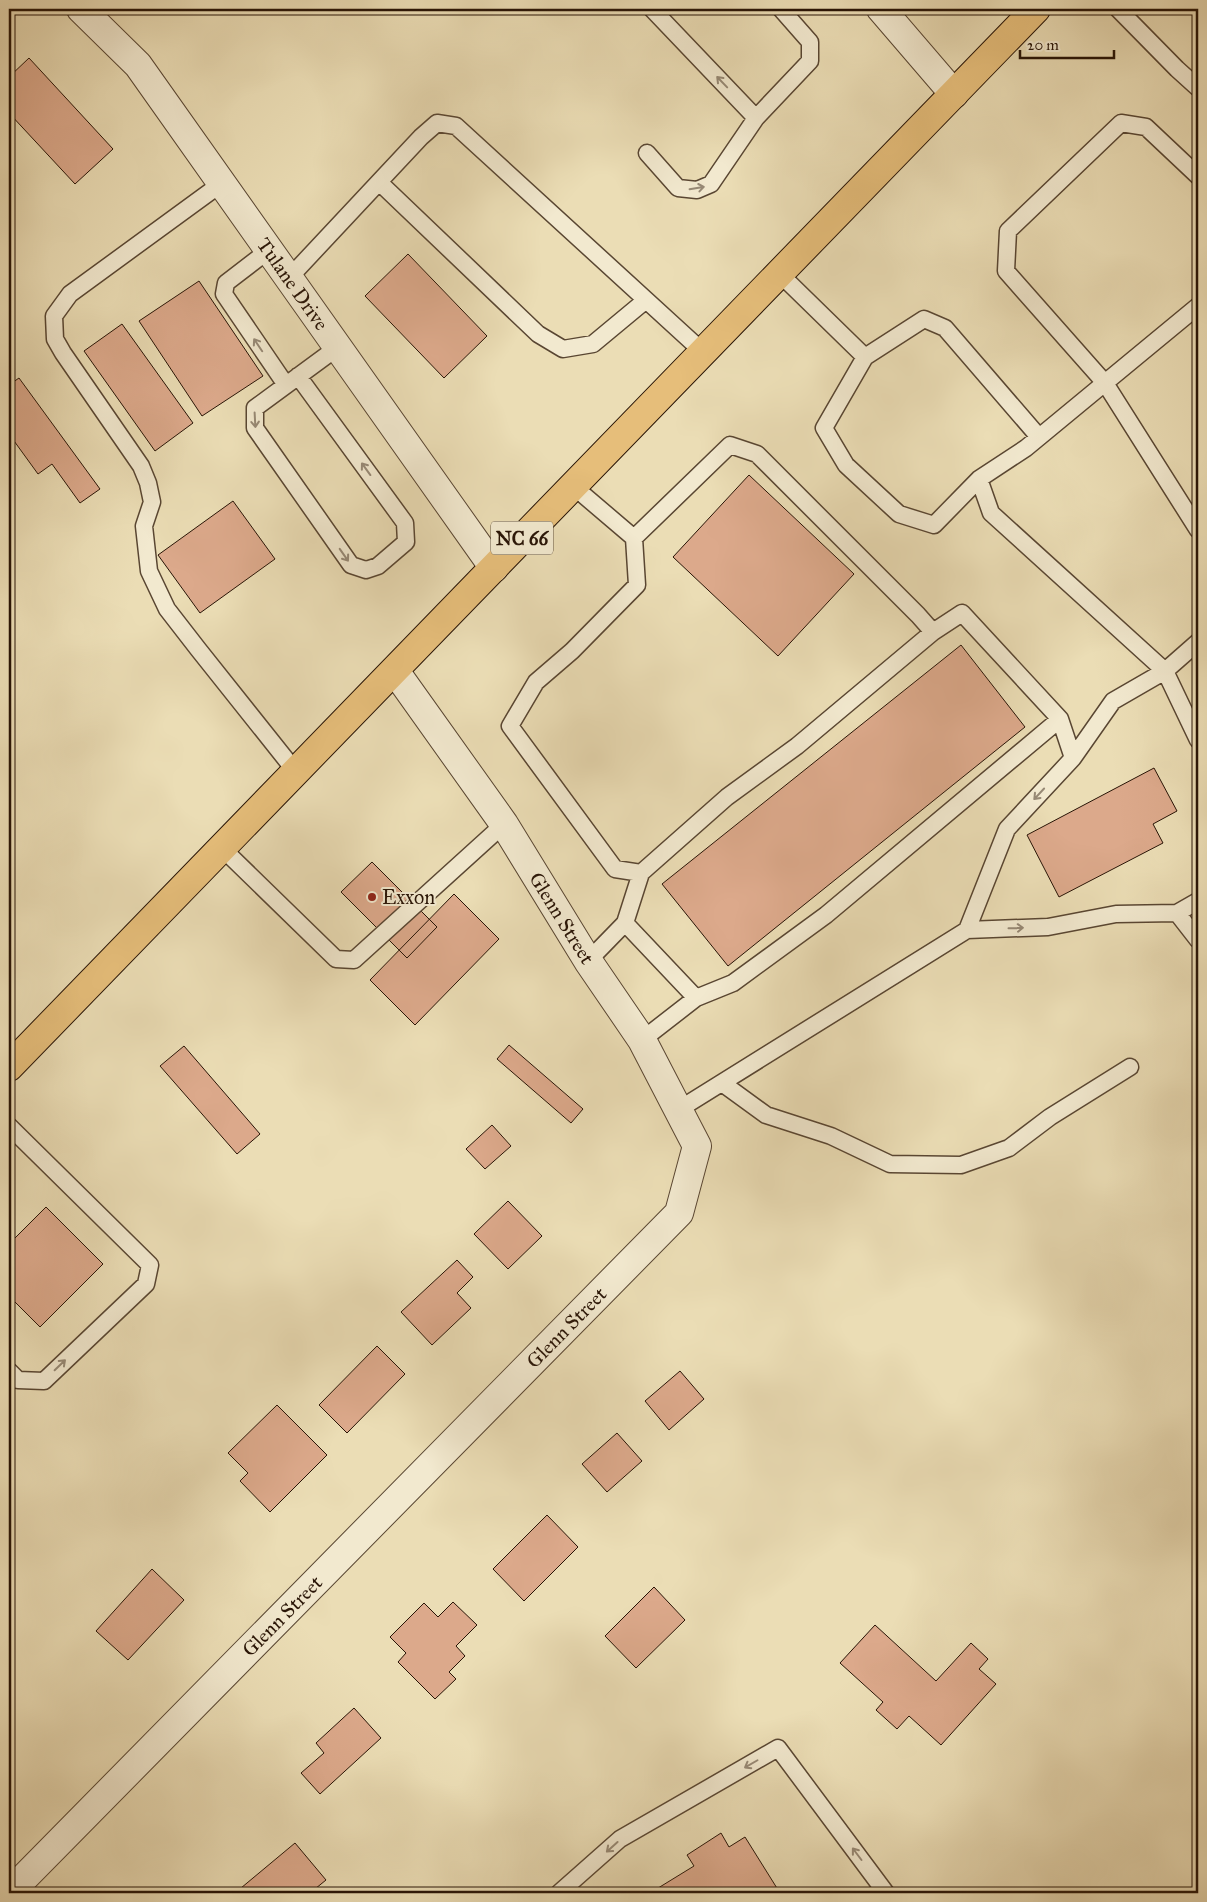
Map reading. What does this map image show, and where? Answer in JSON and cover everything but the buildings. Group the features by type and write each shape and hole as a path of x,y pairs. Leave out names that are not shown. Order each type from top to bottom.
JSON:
{"main road":[{"name":"NC 66","path":"9,1067 1036,9"}],"street":[{"name":"Tulane Drive","path":"81,9 138,65 494,568"},
{"path":"881,9 954,94"},
{"name":"Glenn Street","path":"9,1893 679,1213 697,1146 642,1040 588,961 504,824 394,670"}],"lane":[{"path":"652,9 756,118"},
{"path":"647,153 678,188 697,190 711,184 756,118 810,61 810,42 781,9"},
{"path":"1118,9 1198,88"},
{"path":"289,278 421,137 437,123 456,126 703,352"},
{"path":"1198,176 1146,127 1120,123 1008,231 1006,271 1106,383 1198,530"},
{"path":"379,182 538,334 563,349 593,344 646,300"},
{"path":"222,183 70,294 54,316 55,339 141,466 148,483 152,502 144,526 149,571 167,609 296,772"},
{"path":"269,250 226,283 224,294 292,380 405,523 406,542 378,566 366,570 351,565 255,428 255,408 292,380 338,347"},
{"path":"779,273 865,357"},
{"path":"1039,437 945,328 924,319 865,357 824,428 846,465 898,514 934,525 979,479 1026,448 1198,306"},
{"path":"634,538 730,445 758,454 891,587 933,632"},
{"path":"979,479 991,513 1164,671 1198,740"},
{"path":"573,486 634,538 637,585 572,651 536,682 510,726 615,868 641,873"},
{"path":"588,961 625,923 641,873 727,797 797,746 933,632 962,613 1060,719 1073,758"},
{"path":"967,930 1007,829 1073,758 1113,701 1164,671 1198,642"},
{"path":"642,1040 696,998 733,983 826,915 1060,719"},
{"path":"222,848 336,959 354,960 504,824"},
{"path":"678,1110 967,930 1048,926 1116,914 1177,913 1198,901"},
{"path":"1177,913 1198,940"},
{"path":"625,923 696,998"},
{"path":"722,1083 766,1114 831,1136 890,1164 961,1165 1009,1148 1050,1117 1130,1067"},
{"path":"9,1126 150,1265 146,1284 44,1381 13,1376"},
{"path":"559,1893 620,1839 778,1748 886,1893"}],"place":[{"name":"Exxon","path":"372,897"}]}
